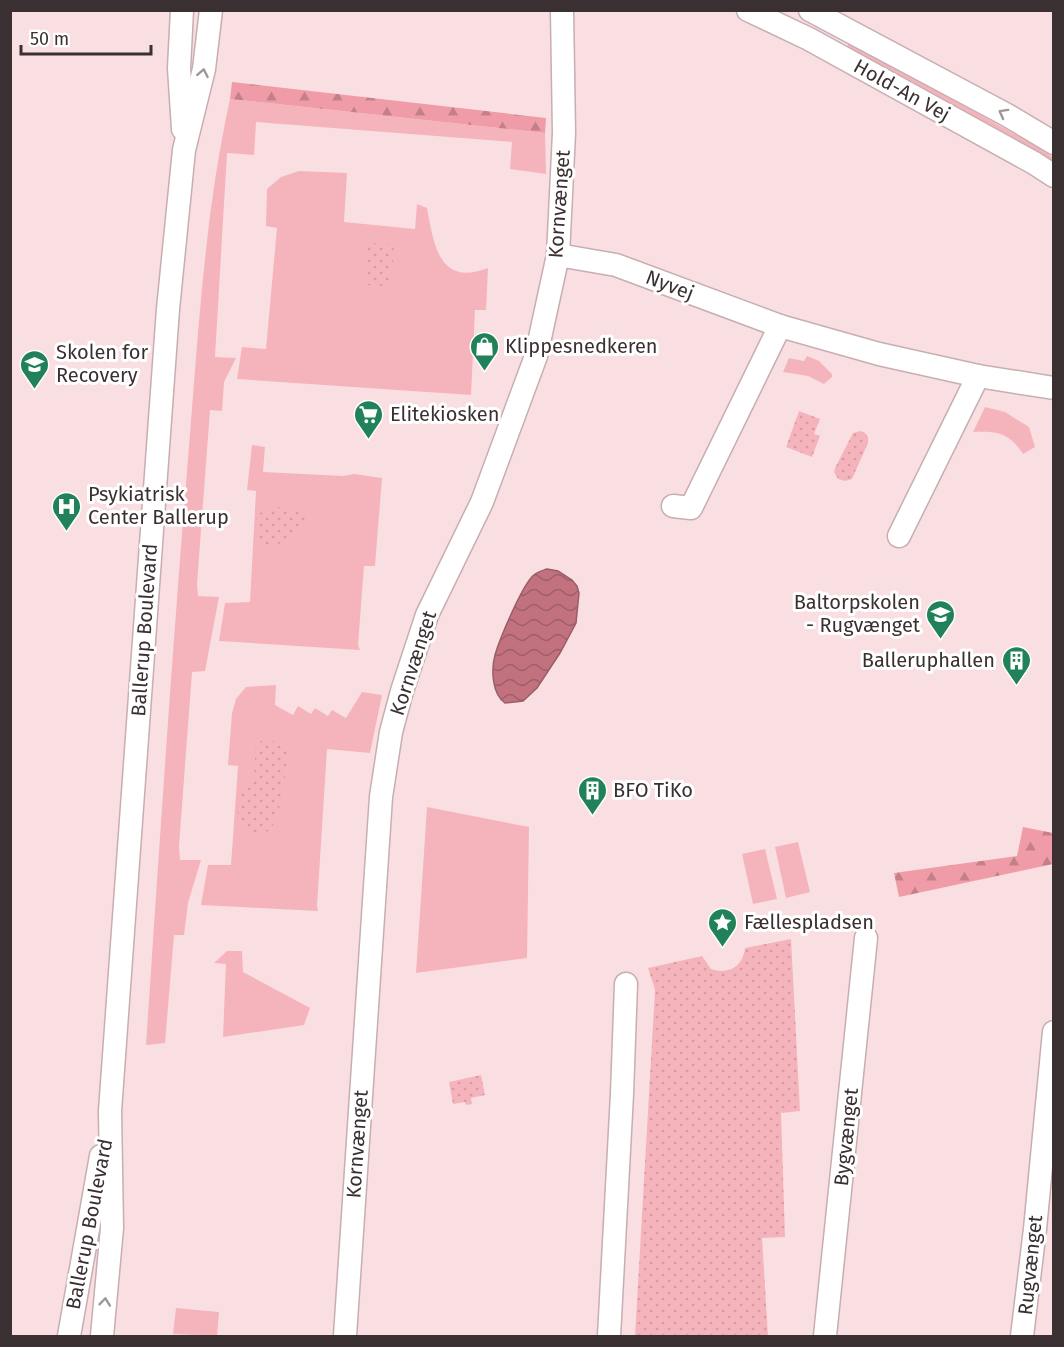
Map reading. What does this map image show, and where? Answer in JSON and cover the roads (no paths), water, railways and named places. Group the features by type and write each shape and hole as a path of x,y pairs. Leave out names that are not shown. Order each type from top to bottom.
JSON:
{"street":[{"name":"Ballerup Boulevard","path":"182,10 179,68 184,150"},
{"name":"Ballerup Boulevard","path":"102,1336 112,1228 111,1111 165,355 184,150 204,69 211,10"},
{"name":"Kornvænget","path":"345,1336 380,808 391,732 426,615 482,502 537,356 558,255 564,145 562,10"},
{"name":"Hold-An Vej","path":"748,10 808,39 1034,162 1053,176"},
{"name":"Hold-An Vej","path":"818,12 1007,115 1053,143"},
{"path":"808,39 818,12"},
{"name":"Nyvej","path":"558,255 616,265 780,326 879,354 978,376 1053,388"},
{"path":"673,506 691,508 780,326"},
{"path":"898,536 978,376"},
{"name":"Bygvænget","path":"825,1336 866,938"},
{"path":"609,1336 626,984"},
{"name":"Rugvænget","path":"1022,1336 1049,1121 1053,1032"},
{"name":"Ballerup Boulevard","path":"69,1336 111,1111"}],"water":[{"path":"547,569 558,571 577,586 579,593 576,623 537,688 523,701 505,703 495,688 493,668 495,655 526,584 534,574"}],"place":[{"name":"Klippesnedkeren","path":"484,372"},
{"name":"Skolen for Recovery","path":"35,390"},
{"name":"Elitekiosken","path":"369,440"},
{"name":"Psykiatrisk Center Ballerup","path":"67,532"},
{"name":"Baltorpskolen - Rugvænget","path":"941,640"},
{"name":"Balleruphallen","path":"1016,686"},
{"name":"BFO TiKo","path":"592,816"},
{"name":"Fællespladsen","path":"723,948"}]}
